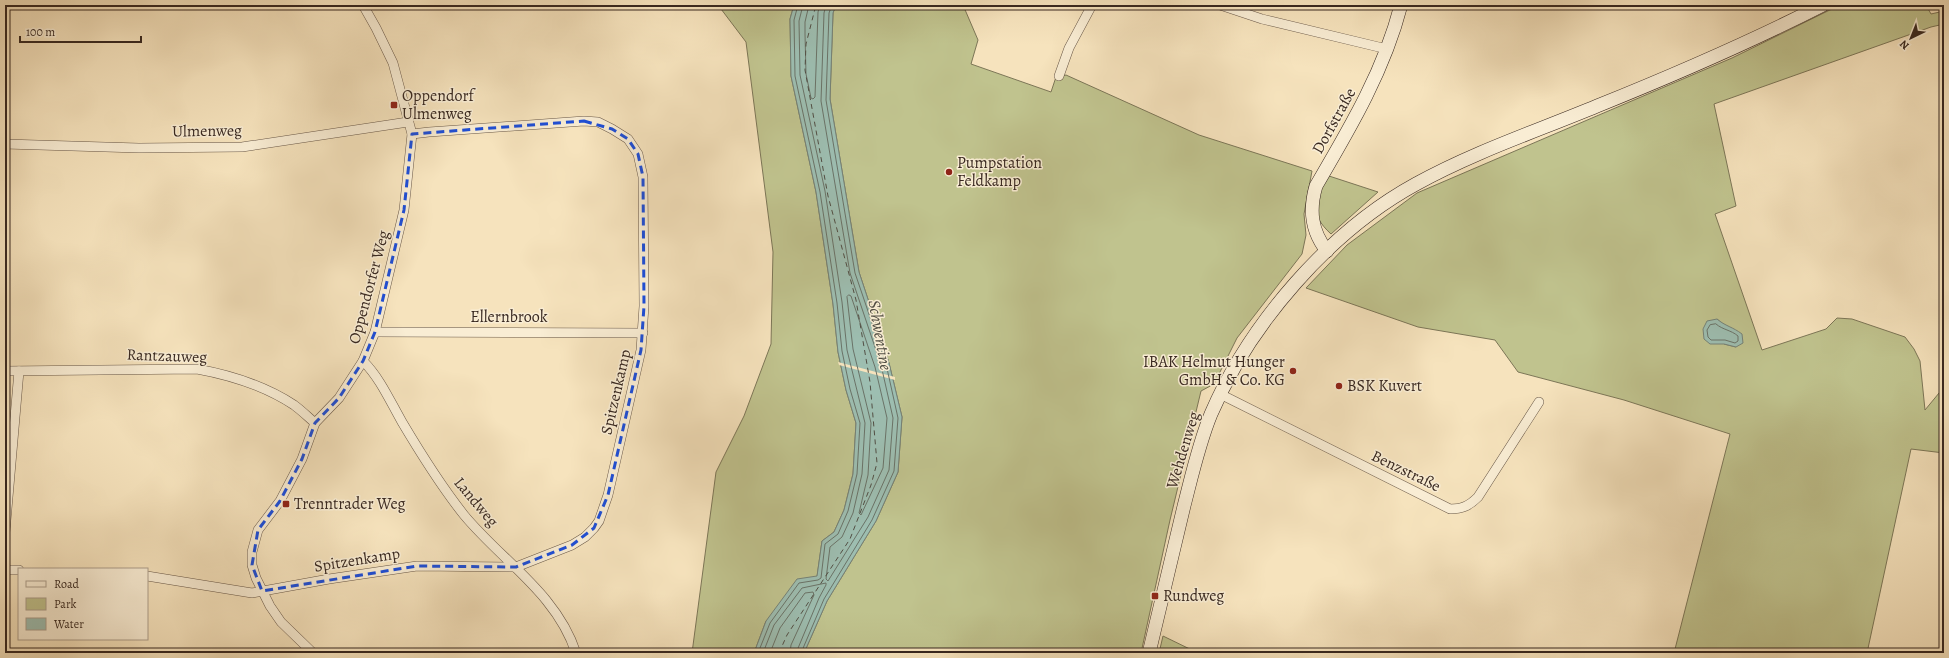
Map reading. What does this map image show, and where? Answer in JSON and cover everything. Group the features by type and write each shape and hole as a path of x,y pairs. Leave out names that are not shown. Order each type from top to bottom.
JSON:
{"main road":[{"name":"Dorfstraße","path":"1327,251 1318,240 1313,225 1312,200 1316,186 1364,102 1387,49 1401,5"},
{"name":"Wehdenweg","path":"1149,653 1192,473 1210,416 1220,394 1247,346 1276,307 1304,274 1327,251 1390,200 1417,183 1462,162 1647,86 1823,5"}],"street":[{"name":"Oppendorfer Weg","path":"313,653 281,622 262,592 252,565 252,552 255,537 262,523 280,501 302,459 315,423 339,398 363,361 376,332 404,210 412,134 393,63 363,5"},
{"path":"1059,76 1069,48 1092,5"},
{"path":"1220,5 1262,19 1387,49"},
{"name":"Spitzenkamp","path":"262,592 329,579 417,566 516,567 572,545 585,537 599,521 608,495 641,350 643,333 643,177 638,154 628,140 612,128 598,122 584,121 412,134"},
{"name":"Ulmenweg","path":"5,144 139,148 242,147 408,122"},
{"name":"Ellernbrook","path":"376,332 643,333"},
{"name":"Landweg","path":"363,361 372,371 413,440 450,495 480,533 516,567 552,608 571,639 576,653"},
{"name":"Rantzauweg","path":"5,371 197,369 220,373 275,394 295,405 315,423"},
{"path":"5,532 19,371"},
{"name":"Benzstraße","path":"1220,394 1450,509 1461,509 1470,505 1478,497 1539,402"},
{"path":"5,570 18,570"},
{"path":"148,576 252,593 262,592"}],"highlighted area":[{"path":"584,121 612,129 628,139 638,154 643,177 644,306 641,350 608,495 594,528 572,545 516,567 417,566 262,591 252,565 258,530 280,501 302,459 315,423 339,398 363,361 375,332 404,210 412,134"}],"green space":[{"path":"718,5 794,5 790,19 791,76 816,192 833,304 838,352 846,390 856,423 853,474 844,510 834,532 822,541 817,577 766,621 754,653 692,653 716,472 744,416 771,344 773,252 746,42"},
{"path":"836,5 963,5 978,40 971,64 1051,92 1056,77 1066,75 1199,135 1312,171 1304,214 1306,235 1302,254 1237,338 1214,384 1201,391 1170,520 1141,653 804,653 827,601 876,521 898,472 902,417 889,363 859,272 830,99 833,13"},
{"path":"1840,5 1926,5 1931,14 1944,11 1944,24 1931,27 1714,104 1736,206 1715,214 1762,350 1826,329 1837,318 1852,319 1905,337 1914,349 1920,361 1925,410 1944,387 1944,453 1911,449 1867,653 1674,653 1730,434 1624,400 1518,372 1495,340 1418,327 1306,288 1347,245 1417,193 1732,58","holes":["1717,319 1725,326 1736,347 1724,344"]},
{"path":"1326,175 1378,192 1331,234 1316,213 1317,199"},
{"path":"1163,636 1198,653 1159,653"}],"water":[{"path":"794,5 836,5 833,13 830,99 859,272 889,363 902,417 898,472 876,521 827,601 804,653 754,653 766,621 797,579 817,576 822,541 834,532 844,510 853,474 856,423 846,390 838,352 833,304 816,192 791,76 790,19"},
{"path":"1717,319 1742,334 1743,343 1736,347 1724,344 1710,344 1704,339 1703,329 1707,321"}],"pier":[{"path":"838,362 895,377 895,380 839,365"}],"ferry route":[{"path":"779,653 787,635 850,539 871,485 877,463 870,382 856,300 828,196 805,70 806,44 816,5"}],"place":[{"name":"Oppendorf Ulmenweg","path":"394,105"},
{"name":"Pumpstation Feldkamp","path":"949,172"},
{"name":"IBAK Helmut Hunger GmbH & Co. KG","path":"1293,371"},
{"name":"BSK Kuvert","path":"1339,386"},
{"name":"Trenntrader Weg","path":"286,504"},
{"name":"Rundweg","path":"1155,596"}],"water label":[{"name":"Schwentine","path":"880,335"}]}
